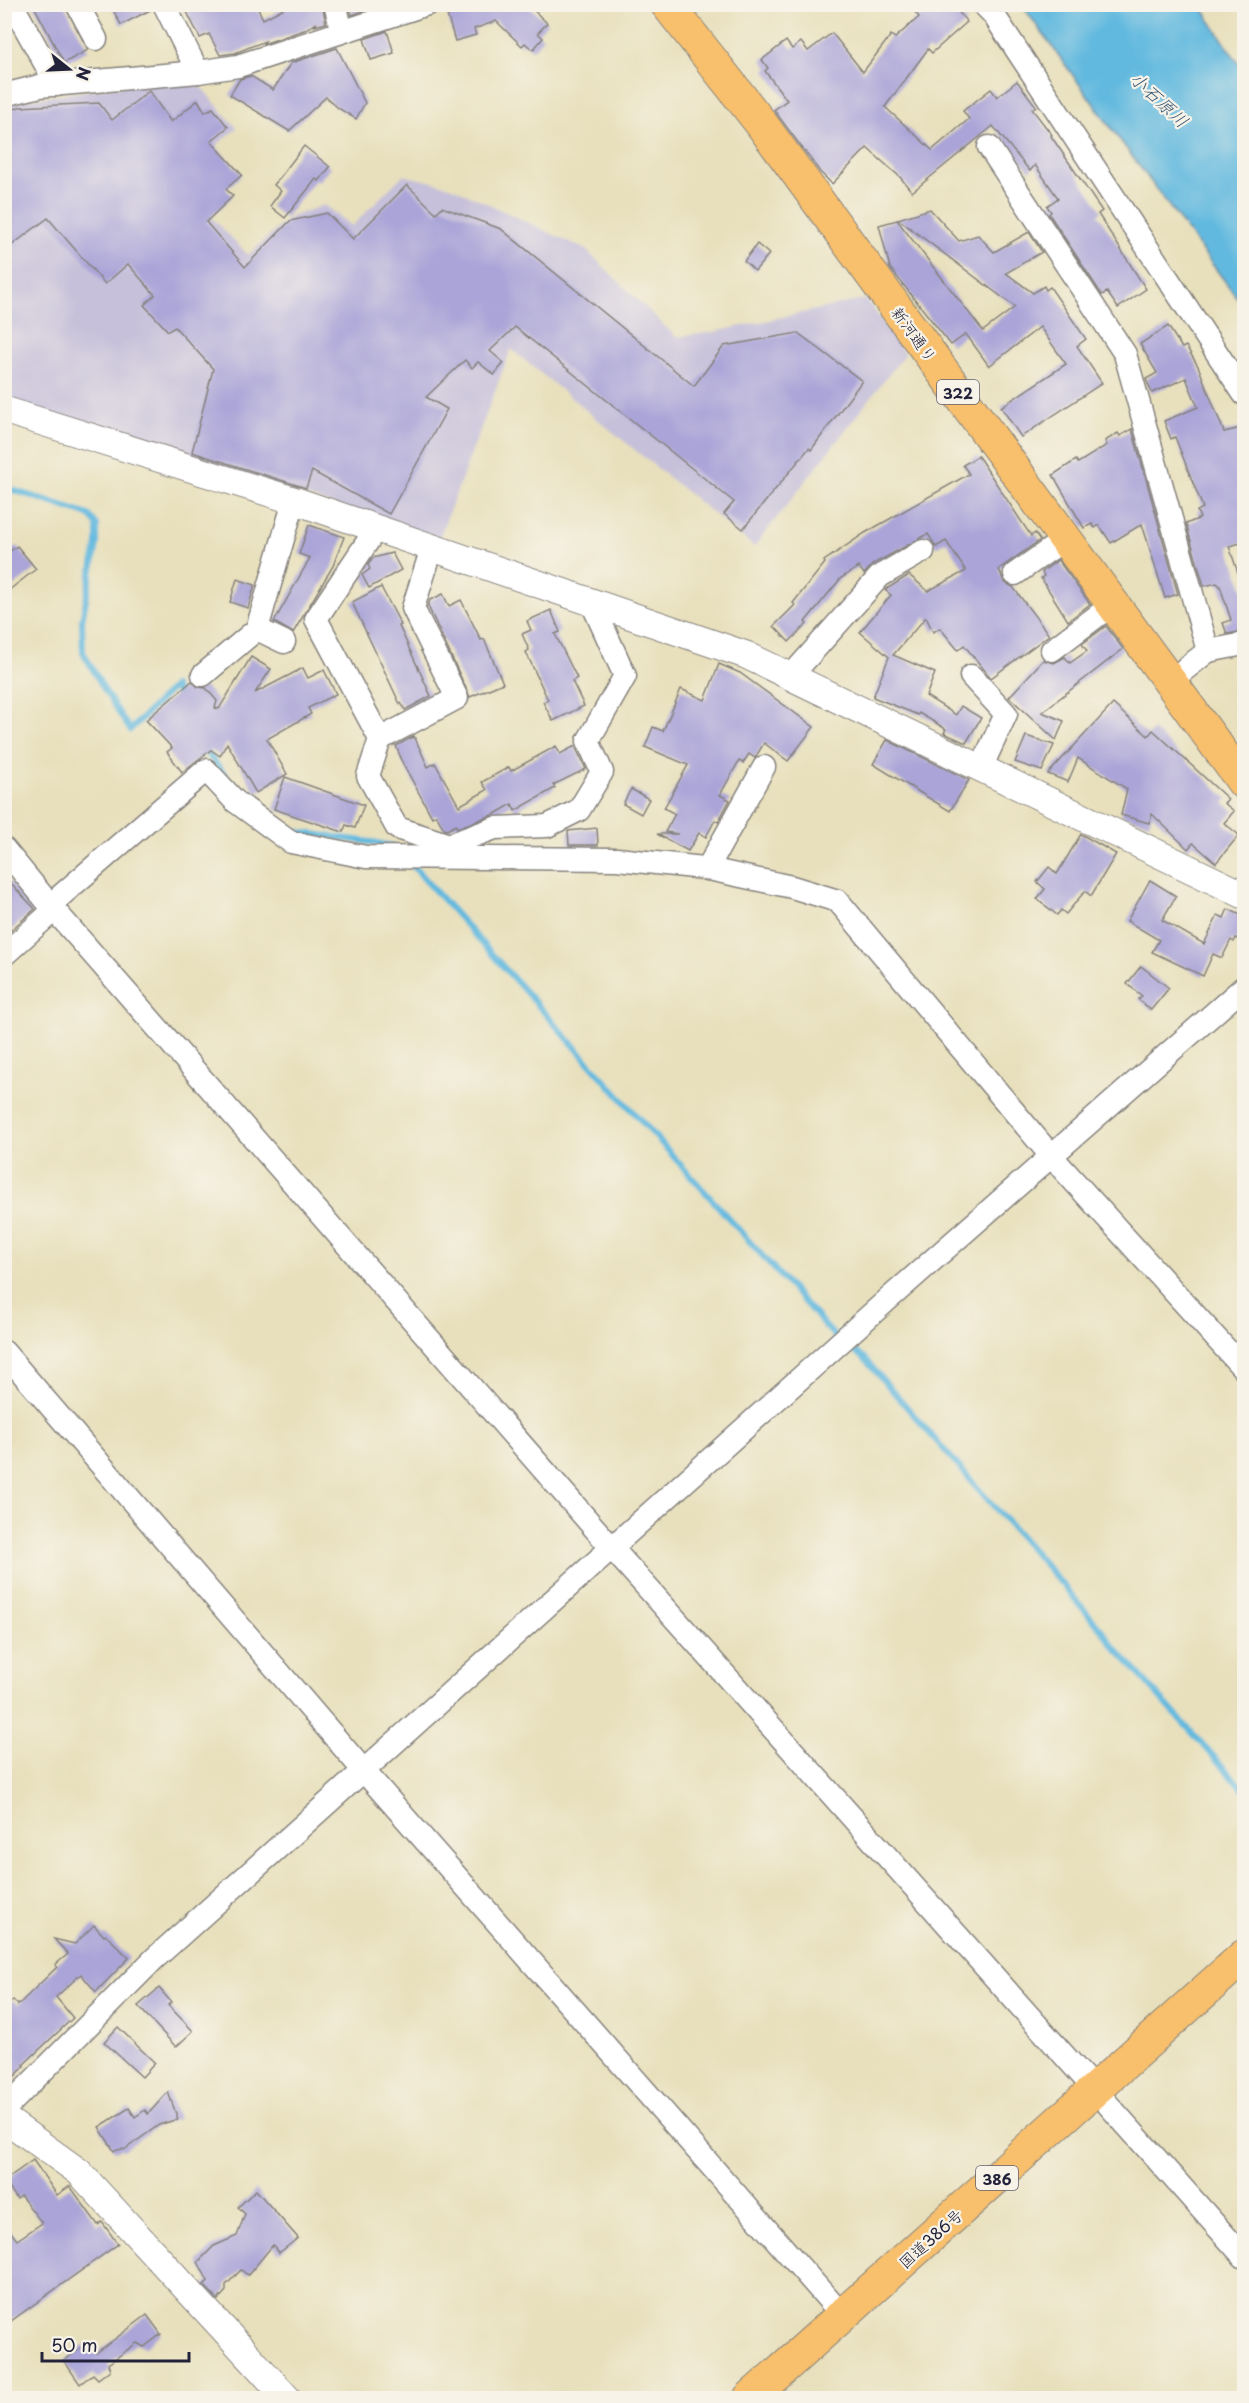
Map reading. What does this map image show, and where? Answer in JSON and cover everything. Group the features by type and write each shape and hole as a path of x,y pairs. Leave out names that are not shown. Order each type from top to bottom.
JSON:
{"highway":[{"name":"新河通り","path":"667,4 760,122 1245,783"},
{"name":"国道386号","path":"750,2398 1245,1956"}],"street":[{"path":"12,4 57,85"},
{"path":"77,4 96,39"},
{"path":"164,4 198,72"},
{"path":"335,4 342,31"},
{"path":"4,95 40,87 238,66 427,4"},
{"path":"994,8 1245,394"},
{"path":"989,147 1125,354 1208,651"},
{"path":"4,410 294,501 746,655 1245,895"},
{"path":"202,675 257,629 294,501"},
{"path":"376,529 316,619 380,739"},
{"path":"1015,574 1065,539"},
{"path":"432,548 413,608 457,698 380,739 368,776 397,828 449,844 495,828 547,826 579,810 602,772 588,741 625,676 592,603"},
{"path":"791,676 880,576 922,551"},
{"path":"1052,650 1113,604"},
{"path":"257,629 284,642"},
{"path":"1170,681 1208,651 1245,644"},
{"path":"971,676 1006,714 981,768"},
{"path":"707,869 764,767"},
{"path":"4,955 52,907 206,770 235,801 291,842 366,857 617,859 707,869 792,887 838,901 1052,1157 1245,1369"},
{"path":"4,849 52,907 611,1547 1245,2257"},
{"path":"4,2110 154,1959 885,1302 1245,987"},
{"path":"4,1352 363,1770 843,2316"},
{"path":"4,2118 79,2172 287,2398"}],"shaded area":[{"path":"174,78 202,88 237,128 175,180 248,255 290,217 324,205 352,226 403,175 450,186 586,250 676,337 714,332 866,299 905,354 754,547 511,349 439,538 5,401 5,103"}],"water":[{"name":"小石原川","path":"1022,5 1200,5 1244,72 1244,307 1117,136"}],"building":[{"path":"33,4 64,4 88,50 64,63"},
{"path":"110,4 151,4 152,9 121,25"},
{"path":"183,4 256,4 263,19 292,4 322,4 326,23 315,26 317,23 304,30 263,44 265,41 235,53 220,55 209,34 200,38"},
{"path":"349,4 382,4 352,15"},
{"path":"455,4 527,4 547,23 538,33 543,38 533,50 525,43 522,46 496,21 474,29 476,35 455,41 445,8"},
{"path":"908,4 952,4 967,22 932,53 928,49 885,107 932,150 969,119 963,111 991,89 997,97 1017,81 1036,106 1032,109 1102,211 1098,214 1146,289 1118,308 1107,292 1102,295 1049,214 1051,212 1047,206 1058,198 1035,165 1030,171 993,126 912,192 900,177 867,148 832,184 820,172 774,110 787,100 765,71 768,68 762,60 786,41 792,49 801,42 808,51 832,33 863,72 891,35 895,38 919,17"},
{"path":"387,31 394,53 371,60 364,39"},
{"path":"337,48 365,103 356,119 326,97 289,131 230,95 240,79 251,76 273,90 291,63"},
{"path":"149,91 171,122 198,100 205,112 213,108 228,127 211,141 242,175 226,189 233,196 206,222 245,267 290,221 327,213 353,239 407,185 436,213 442,207 501,229 694,386 724,346 798,333 862,381 811,450 809,448 743,529 724,514 734,502 515,327 490,351 504,363 494,375 478,362 472,368 465,360 426,397 447,409 389,514 312,471 306,488 192,452 213,369 175,327 168,331 144,305 155,295 128,264 105,284 48,218 4,251 4,113 19,107 99,103 112,120"},
{"path":"304,146 330,167 319,181 316,179 285,218 270,206 281,191 274,185"},
{"path":"930,209 959,241 978,235 994,252 1029,232 1042,252 1006,273 1033,293 1044,286 1046,290 1050,287 1086,339 1077,346 1102,383 1021,437 1001,407 1066,364 1040,327 989,366 966,334 951,345 890,268 879,225 897,220 983,331 1015,307 898,219"},
{"path":"757,244 769,254 755,271 744,261"},
{"path":"1168,326 1182,348 1186,346 1198,366 1224,432 1241,428 1245,444 1245,542 1229,546 1245,594 1245,631 1227,634 1223,623 1231,620 1220,586 1217,583 1204,586 1186,524 1200,518 1197,511 1203,508 1175,437 1171,439 1164,421 1198,407 1186,378 1152,393 1146,379 1157,373 1140,344"},
{"path":"1132,429 1178,594 1165,598 1142,524 1111,543 1099,525 1095,528 1092,524 1084,528 1053,475 1076,460 1078,463 1107,445 1105,441 1118,433 1120,436"},
{"path":"978,456 1031,536 1035,533 1040,540 999,569 1004,582 1013,587 1049,635 991,678 964,645 958,650 940,628 933,632 926,617 893,655 935,673 926,696 956,715 961,706 981,718 966,743 944,733 946,729 919,713 918,715 873,697 889,657 860,632 891,595 885,590 909,575 928,591 966,571 946,541 936,547 928,534 873,564 864,574 859,567 841,578 805,622 807,624 789,642 774,626 795,605 793,603 825,563 824,561 865,533 969,474 963,465"},
{"path":"309,525 344,537 333,566 293,633 274,622 310,558 299,554"},
{"path":"17,546 36,569 4,594 4,556"},
{"path":"392,553 401,570 369,588 362,575 370,569 368,565 373,558"},
{"path":"1058,560 1090,604 1068,621 1041,578 1044,576 1042,572"},
{"path":"237,579 255,585 248,608 230,602"},
{"path":"381,587 401,625 399,626 431,696 405,710 400,704 352,602"},
{"path":"443,594 449,606 461,600 481,640 484,639 503,683 470,697 428,606 430,600"},
{"path":"551,610 560,632 555,634 577,678 572,681 584,706 553,721 543,702 548,700 526,652 529,650 522,634 531,630 527,621"},
{"path":"1106,626 1123,649 1042,712 1064,721 1056,740 1009,697 1043,660 1054,663 1065,657 1070,663 1087,651 1082,644"},
{"path":"251,657 271,669 255,693 303,668 308,678 324,670 336,694 308,708 311,714 267,739 287,774 256,793 227,743 220,756 211,750 182,772 167,752 172,748 146,720 192,681 198,687 206,688 217,701 215,708 219,709"},
{"path":"719,664 740,673 814,727 788,761 764,743 755,758 749,754 743,763 739,761 720,795 730,800 718,822 715,820 706,837 699,833 688,851 657,834 678,834 665,832 675,814 664,808 688,765 645,747 653,727 663,731 681,689 705,700"},
{"path":"1113,704 1148,736 1153,730 1228,799 1224,803 1234,811 1224,823 1239,835 1216,863 1193,843 1188,849 1152,814 1149,823 1121,815 1127,789 1078,758 1068,782 1048,774"},
{"path":"414,736 428,767 435,763 459,806 487,790 482,782 509,767 511,771 556,746 560,754 575,746 586,769 553,785 555,788 515,811 512,804 495,814 457,828 456,825 447,830 444,829 436,815 432,817 400,758 396,746"},
{"path":"1026,736 1054,745 1042,771 1015,762"},
{"path":"887,740 969,780 950,811 873,764"},
{"path":"285,777 364,805 355,828 346,825 343,832 274,809"},
{"path":"631,789 649,799 641,814 623,804"},
{"path":"597,828 598,845 569,845 568,831"},
{"path":"1081,834 1116,854 1091,896 1085,891 1066,914 1061,910 1057,915 1037,899 1045,889 1037,882 1049,867 1057,874"},
{"path":"4,876 35,909 4,936"},
{"path":"1150,880 1176,896 1162,920 1204,944 1218,915 1224,918 1228,909 1245,917 1245,942 1236,938 1234,942 1231,940 1222,958 1213,954 1203,976 1152,952 1159,940 1127,921"},
{"path":"1141,966 1169,988 1151,1010 1138,999 1142,996 1127,984"},
{"path":"94,1925 129,1958 96,1992 81,1974 56,1997 73,2018 24,2064 24,2067 14,2077 4,2067 4,2008 13,2000 18,2005 68,1954 54,1939 75,1944"},
{"path":"159,1988 171,2002 168,2005 193,2031 176,2047 138,2006"},
{"path":"118,2027 155,2063 142,2077 104,2042"},
{"path":"168,2092 178,2119 159,2125 124,2150 114,2151 99,2127 129,2108 135,2117 145,2110 148,2114"},
{"path":"33,2160 57,2195 70,2186 98,2225 102,2222 118,2244 4,2326 4,2223 17,2240 42,2223 21,2196 17,2199 4,2181"},
{"path":"256,2190 298,2238 279,2253 273,2245 248,2275 241,2270 226,2285 226,2291 218,2300 204,2285 208,2281 198,2262 214,2246 237,2236 245,2214 238,2207"},
{"path":"147,2315 161,2334 144,2347 137,2343 108,2364 110,2370 98,2379 93,2374 80,2384 64,2361 86,2344 96,2353"}],"waterway":[{"path":"4,487 89,515 97,525 97,544 82,620 83,652 130,730 174,686 180,700"},
{"path":"202,747 226,776"},
{"path":"290,831 378,843 395,848"},
{"path":"411,864 837,1339"},
{"path":"845,1345 863,1357 1102,1630 1110,1642 1244,1790"}]}
